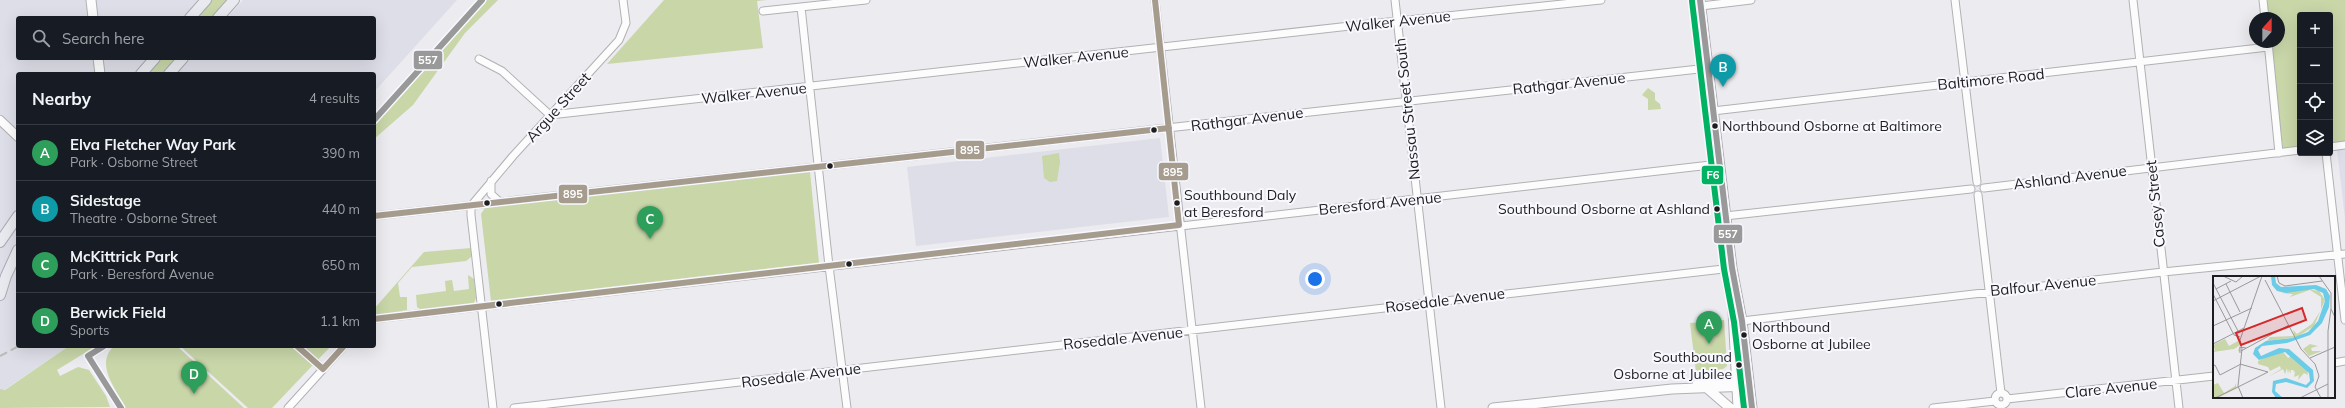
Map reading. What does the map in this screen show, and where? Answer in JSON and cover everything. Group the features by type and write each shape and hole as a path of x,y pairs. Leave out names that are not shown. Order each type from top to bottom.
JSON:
{"main road":[{"path":"91,0 93,16"},
{"path":"192,16 206,0"},
{"path":"220,16 234,0"},
{"path":"1701,3 1725,216 1732,268 1742,321 1752,408"},
{"path":"98,60 100,72"},
{"path":"143,72 153,60"},
{"path":"171,72 181,60"},
{"path":"0,242 16,219"},
{"path":"0,295 8,270 16,254"},
{"path":"1732,268 1732,321 1738,408"},
{"path":"1672,389 1707,381 1736,383"},
{"path":"1493,408 1672,389 1707,388 1749,382"},
{"path":"1707,388 1730,408"}],"street":[{"name":"Argue Street","path":"471,206 491,181 618,40 626,23 623,0"},
{"path":"763,11 866,0"},
{"path":"1155,0 1179,225 1201,408"},
{"name":"Nassau Street South","path":"1395,0 1441,408"},
{"name":"Walker Avenue","path":"550,115 1397,21 1601,0"},
{"path":"1701,3 1750,0"},
{"path":"1955,0 1977,182 1984,188 1978,195"},
{"name":"Casey Street","path":"2133,0 2179,408"},
{"path":"2263,0 2264,12"},
{"path":"801,7 829,266 847,408"},
{"name":"Baltimore Road","path":"1713,111 2140,62 2249,47"},
{"path":"2268,48 2279,153"},
{"path":"479,59 502,71 550,115"},
{"name":"Rathgar Avenue","path":"376,216 1708,68"},
{"path":"0,120 16,135"},
{"path":"2333,147 2345,145"},
{"name":"Ashland Avenue","path":"1984,188 2297,150"},
{"path":"2326,156 2341,255 2345,320"},
{"name":"Beresford Avenue","path":"376,319 1179,225 1719,164"},
{"path":"491,181 491,194 500,202"},
{"path":"1972,189 1973,184 1977,182"},
{"path":"1725,216 1972,189"},
{"path":"1972,189 1978,195 2000,393 1995,401"},
{"path":"471,206 470,215 493,408"},
{"name":"Balfour Avenue","path":"1742,321 2163,272 2341,255"},
{"name":"Rosedale Avenue","path":"514,408 1732,268"},
{"path":"299,348 323,369"},
{"path":"288,408 342,348"},
{"path":"2335,363 2345,361"},
{"name":"Clare Avenue","path":"2007,399 2213,376"},
{"path":"1933,408 1995,401 2002,407 2006,403 2007,399 2005,395 2000,393"}],"shaded area":[{"path":"0,0 206,0 192,16 16,16 16,60 153,60 143,72 16,72 16,348 66,348 4,390 0,389 0,295 6,276 0,273"},
{"path":"243,0 457,0 376,90 376,72 178,72 188,60 376,60 376,16 229,16"},
{"path":"1160,138 1169,217 916,246 907,167"},
{"path":"2345,149 2345,218 2337,150"}],"green space":[{"path":"206,0 234,0 220,16 192,16"},
{"path":"487,0 498,0 465,33 413,105 376,137 376,124"},
{"path":"664,0 767,0 757,1 763,48 607,64"},
{"path":"2267,0 2345,0 2345,141 2333,143 2333,12 2297,12 2297,147 2283,149 2272,48 2285,48 2285,12 2268,12"},
{"path":"153,60 181,60 171,72 143,72"},
{"path":"1648,88 1655,93 1655,100 1660,104 1661,109 1648,110 1648,99 1642,95"},
{"path":"1059,153 1060,162 1057,181 1050,182 1044,178 1042,156"},
{"path":"810,172 819,263 491,301 481,214 485,208"},
{"path":"471,248 471,257 466,261 412,267 398,283 400,297 407,297 407,310 376,316 376,307 424,252"},
{"path":"468,275 474,279 476,298 474,303 421,310 417,307 416,295 446,291 445,281 452,280 454,291 469,289"},
{"path":"1724,320 1727,366 1723,369 1696,372 1690,323"},
{"path":"66,348 93,348 57,370 60,376 78,367 89,370 106,396 110,407 0,408 0,389 5,390"},
{"path":"112,348 179,348 244,408 125,408 109,377 106,361 108,353"},
{"path":"182,348 329,348 272,408 248,408"}],"railway":[{"path":"0,356 16,348"}],"transit line":[{"name":"557","path":"376,118 482,0"},
{"name":"895","path":"376,319 1179,225 1155,0"},
{"name":"557","path":"1700,0 1732,268 1742,321 1752,408"},
{"name":"F6","path":"1692,1 1724,269 1734,322 1744,408"},
{"name":"895","path":"376,216 1169,128"},
{"name":"557","path":"101,348 88,356 121,408"},
{"name":"895","path":"299,348 323,369 342,348"}],"place":[{"name":"Sidestage","path":"1723,87"},
{"name":"Northbound Osborne at Baltimore","path":"1715,126"},
{"name":"Southbound Daly at Beresford","path":"1177,203"},
{"name":"Southbound Osborne at Ashland","path":"1717,209"},
{"name":"McKittrick Park","path":"650,239"},
{"name":"Northbound Osborne at Jubilee","path":"1744,335"},
{"name":"Elva Fletcher Way Park","path":"1709,344"},
{"name":"Southbound Osborne at Jubilee","path":"1739,365"},
{"name":"Berwick Field","path":"194,394"}]}
